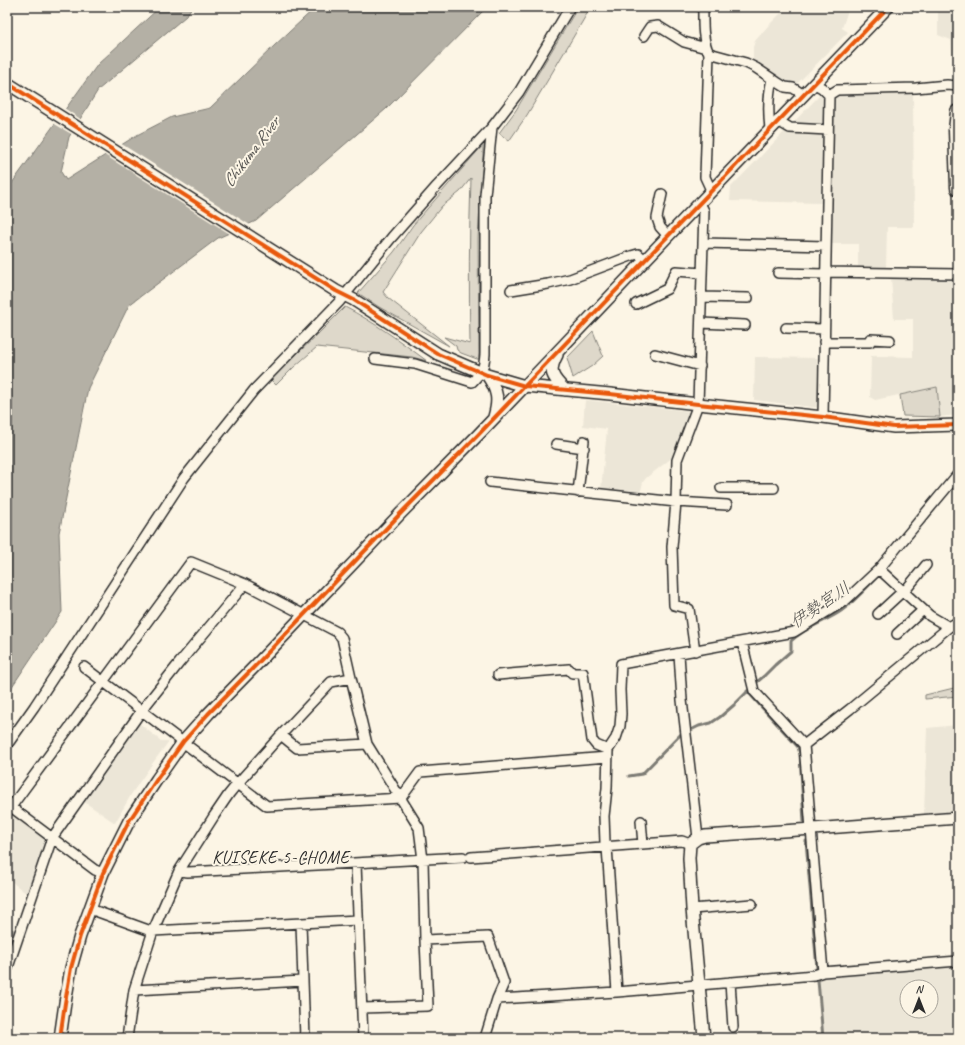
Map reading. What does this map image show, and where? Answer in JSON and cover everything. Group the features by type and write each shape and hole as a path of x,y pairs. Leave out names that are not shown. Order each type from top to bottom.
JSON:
{"highway":[{"path":"958,112 956,130 958,188"}],"street":[{"path":"7,745 34,707 184,478 254,390 340,293 492,127 519,92 570,7"},
{"path":"703,7 704,32 707,50 705,177 711,190"},
{"path":"60,1038 71,968 80,936 103,873 129,821 183,742 396,518 478,435 711,190 888,7"},
{"path":"644,36 650,27 658,26 684,42 746,63 785,87 793,88 804,95"},
{"path":"772,79 769,90 768,114 774,125"},
{"path":"7,83 438,354 484,374 525,386 823,417 894,426 958,425"},
{"path":"815,84 829,95 823,417"},
{"path":"829,95 837,90 916,88 947,85 958,86"},
{"path":"774,125 790,128 828,130"},
{"path":"492,127 485,195 484,374 492,383 496,394 497,405 494,418"},
{"path":"662,194 657,218 660,228 668,236"},
{"path":"695,651 689,609 674,605 672,547 676,502 677,460 698,404 704,211 700,203"},
{"path":"703,243 826,246"},
{"path":"511,290 548,284 570,278 638,254 645,260"},
{"path":"636,304 666,289 676,271 702,274"},
{"path":"778,273 958,274"},
{"path":"701,297 748,298"},
{"path":"701,323 745,324"},
{"path":"786,328 824,329"},
{"path":"824,342 870,342 870,339 890,340"},
{"path":"560,349 552,368 555,380 565,390"},
{"path":"655,354 700,366"},
{"path":"376,359 415,364 472,382 484,374"},
{"path":"556,444 584,444 578,492"},
{"path":"616,992 604,816 608,753 616,738 620,726 621,664 794,632 846,600 879,569 958,474"},
{"path":"490,482 676,502 724,504 721,485 768,486"},
{"path":"103,873 95,870 11,807 191,562 245,584 337,632 342,638 367,744 419,828 423,860 428,1006 362,1008"},
{"path":"878,614 904,592 926,565"},
{"path":"879,569 922,610 949,627"},
{"path":"7,970 52,838 142,710 245,584"},
{"path":"897,634 922,610"},
{"path":"804,746 949,627 958,623"},
{"path":"742,642 754,691 804,746 819,973"},
{"path":"679,654 694,841 689,858 692,909 704,1038"},
{"path":"84,667 268,806 401,798"},
{"path":"498,675 569,669 572,673 583,673 592,740 596,746 608,753"},
{"path":"127,1038 134,990 153,931 179,871 214,816 238,783 331,682 351,678"},
{"path":"281,736 297,748 367,744"},
{"path":"401,798 420,772 608,753"},
{"path":"179,871 188,872 423,860 694,841 705,836 958,818"},
{"path":"641,821 643,844"},
{"path":"356,864 363,1038"},
{"path":"692,909 752,904"},
{"path":"90,909 153,931 358,920"},
{"path":"301,924 305,1038"},
{"path":"426,940 488,937 504,983 497,999 485,1038"},
{"path":"497,999 616,992 958,961"},
{"path":"134,990 303,981"},
{"path":"730,982 733,1027"}],"shaded area":[{"path":"578,7 591,7 527,115 509,141 499,133 516,110"},
{"path":"787,7 849,7 842,28 848,32 798,83 786,83 753,61 753,47 755,41"},
{"path":"938,7 958,7 958,54 952,54 951,40 938,35"},
{"path":"913,91 914,227 887,227 886,269 858,268 858,244 830,244 834,97 838,93"},
{"path":"820,95 824,99 821,203 730,201 731,187"},
{"path":"483,145 478,238 479,359 477,359 461,353 457,350 456,346 444,337 470,344 469,261 471,178 460,192 442,206 421,232 383,292 388,298 449,346 379,307 358,293 394,252 413,225"},
{"path":"891,278 957,279 958,413 956,415 940,417 936,387 875,400 870,397 871,356 913,357 913,319 894,319"},
{"path":"345,307 377,325 427,361 412,357 317,347 276,385 270,379"},
{"path":"593,331 603,356 592,366 573,378 567,358"},
{"path":"755,357 819,358 819,408 754,400"},
{"path":"937,387 940,417 903,416 900,395"},
{"path":"585,400 691,411 679,445 673,457 646,478 643,482 640,494 601,490 607,429 583,426"},
{"path":"958,687 958,696 925,699 925,695"},
{"path":"139,723 161,741 169,741 132,793 115,823 83,801"},
{"path":"958,725 958,811 924,814 927,728"},
{"path":"7,809 45,838 46,842 27,894 7,878"},
{"path":"958,965 958,1038 825,1038 819,979 825,976"}],"water":[{"name":"Chikuma River","path":"160,7 192,7 186,16 98,90 69,137 61,172 66,180 137,135 172,117 210,108 316,7 487,7 386,109 256,221 218,238 129,305 88,388 59,533 62,612 7,694 7,190 98,64"}],"pier":[{"path":"64,108 82,120 73,135 53,123"},
{"path":"120,143 250,225 230,234 103,154"}],"waterway":[{"name":"伊勢宮川","path":"689,731 699,726 711,723 720,717 791,651 791,641 802,632 841,611 879,575"},
{"path":"747,691 798,747 800,754 804,822"},
{"path":"629,776 642,774 682,733"},
{"path":"806,841 823,1038"},
{"path":"7,946 10,937"}],"cycle path":[{"path":"60,1038 71,968 80,936 103,873 129,821 183,742 208,714 888,7"},
{"path":"7,83 438,354 487,375 525,386 823,417 894,427 958,425"}],"district":[{"name":"KUISEKE 5-CHOME","path":"281,857"}]}
